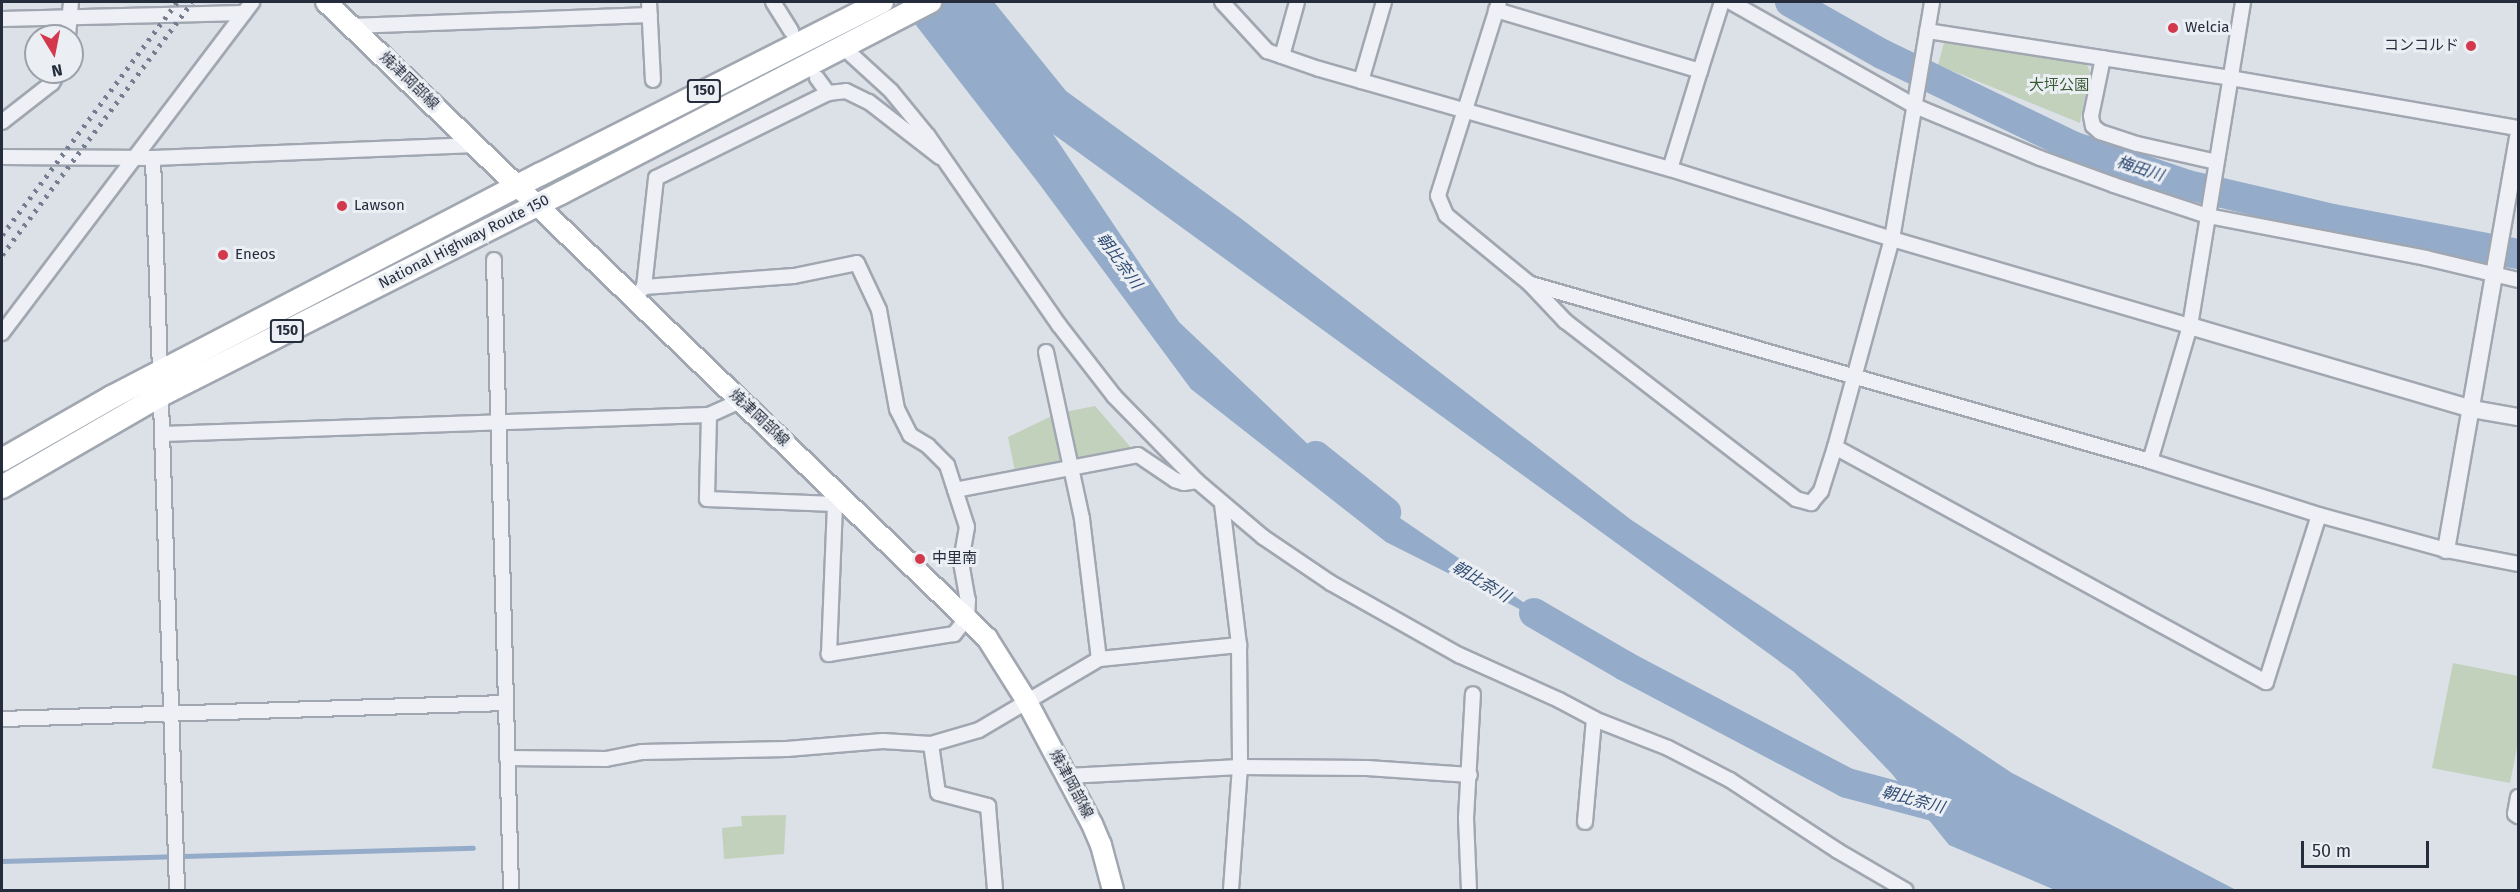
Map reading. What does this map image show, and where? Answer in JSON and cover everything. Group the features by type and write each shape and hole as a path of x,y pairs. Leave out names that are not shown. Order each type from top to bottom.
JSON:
{"highway":[{"name":"National Highway Route 150","path":"2,487 160,384 517,186 882,2"},
{"name":"National Highway Route 150","path":"2,460 111,397 160,384 537,205 930,2"}],"main road":[{"name":"焼津岡部線","path":"326,2 537,205 639,292 838,500 987,638 1006,665 1067,776 1101,845 1113,891"}],"street":[{"path":"69,24 71,2"},
{"path":"773,2 791,31"},
{"path":"1222,2 1259,44 1267,51 1282,56 1361,81 1670,169 1892,239 2472,409 2518,417"},
{"path":"1282,56 1297,2"},
{"path":"1361,81 1384,2"},
{"path":"1670,169 1722,2"},
{"path":"1731,2 1916,100 2040,158 2209,212 2495,273 2518,280"},
{"path":"1700,71 1498,6 1438,196 1446,215 1530,284 1565,321 1796,499 1811,503 1821,491 1835,447 1892,239 1932,2"},
{"path":"2150,461 2190,326 2243,2"},
{"path":"2,19 248,7"},
{"path":"2,333 248,7"},
{"path":"351,26 650,8 653,80"},
{"path":"1926,36 2103,58 2518,128"},
{"path":"843,47 891,91 946,161 1059,325 1100,380 1136,422 1197,481 1263,537 1322,578 1459,655 1559,700 1594,719 1668,748 1730,780 1838,851 1905,891"},
{"path":"2103,58 2091,116 2093,126 2100,132 2137,144 2216,165"},
{"path":"818,78 828,93"},
{"path":"2,122 51,84"},
{"path":"709,415 707,499 838,500 829,654 954,634 967,618 968,600 961,562 967,527 947,465 928,446 910,435 897,410 879,310 857,263 794,276 639,292 656,178 828,93 846,91 857,95 946,161"},
{"path":"2446,550 2518,137"},
{"path":"2,157 153,158 476,145"},
{"path":"153,158 177,891"},
{"path":"494,260 511,891"},
{"path":"1530,284 2150,461 2319,515 2446,550 2518,564"},
{"path":"1046,352 1082,519 1099,659"},
{"path":"162,434 709,415 740,400"},
{"path":"1835,447 2266,682 2319,515"},
{"path":"955,490 1138,455 1175,480 1184,483 1197,481"},
{"path":"1222,504 1239,645 1240,767 1231,891"},
{"path":"507,758 606,759 642,752 787,749 883,741 931,744 979,730 1026,700 1099,659 1239,645"},
{"path":"1469,891 1466,818 1473,694"},
{"path":"2,719 505,703"},
{"path":"1586,822 1594,719"},
{"path":"931,744 938,793 988,806 995,891"},
{"path":"1067,776 1240,767 1367,768 1470,775"},
{"path":"2518,798 2515,814 2518,816"}],"green space":[{"name":"大坪公園","path":"1945,39 2087,65 2090,72 2080,123 1938,65"},
{"path":"1095,406 1133,450 1075,461 1065,412"},
{"path":"1054,415 1064,462 1015,471 1008,437"},
{"path":"2453,663 2518,676 2518,742 2510,783 2432,768"},
{"path":"786,815 784,854 724,859 722,828 742,826 741,816"}],"water":[{"path":"898,2 994,2 1066,91 1243,220 1630,519 2012,773 2236,890 2055,890 1949,845 1892,774 1794,672 1053,134 1179,322 1350,484 1573,636 1386,542 1191,389 1040,185"}],"waterway":[{"name":"梅田川","path":"1790,2 1882,54 2072,146 2188,185 2333,219 2518,254"},
{"name":"朝比奈川","path":"1316,456 1386,512"},
{"name":"朝比奈川","path":"1534,613 1625,666 1847,783 1952,811"},
{"path":"2,861 473,848"}],"railway":[{"path":"2,235 177,2"},
{"path":"2,255 192,2"}],"place":[{"name":"Welcia","path":"2173,28"},
{"name":"コンコルド","path":"2471,46"},
{"name":"Lawson","path":"342,206"},
{"name":"Eneos","path":"223,255"},
{"name":"中里南","path":"920,559"}]}
